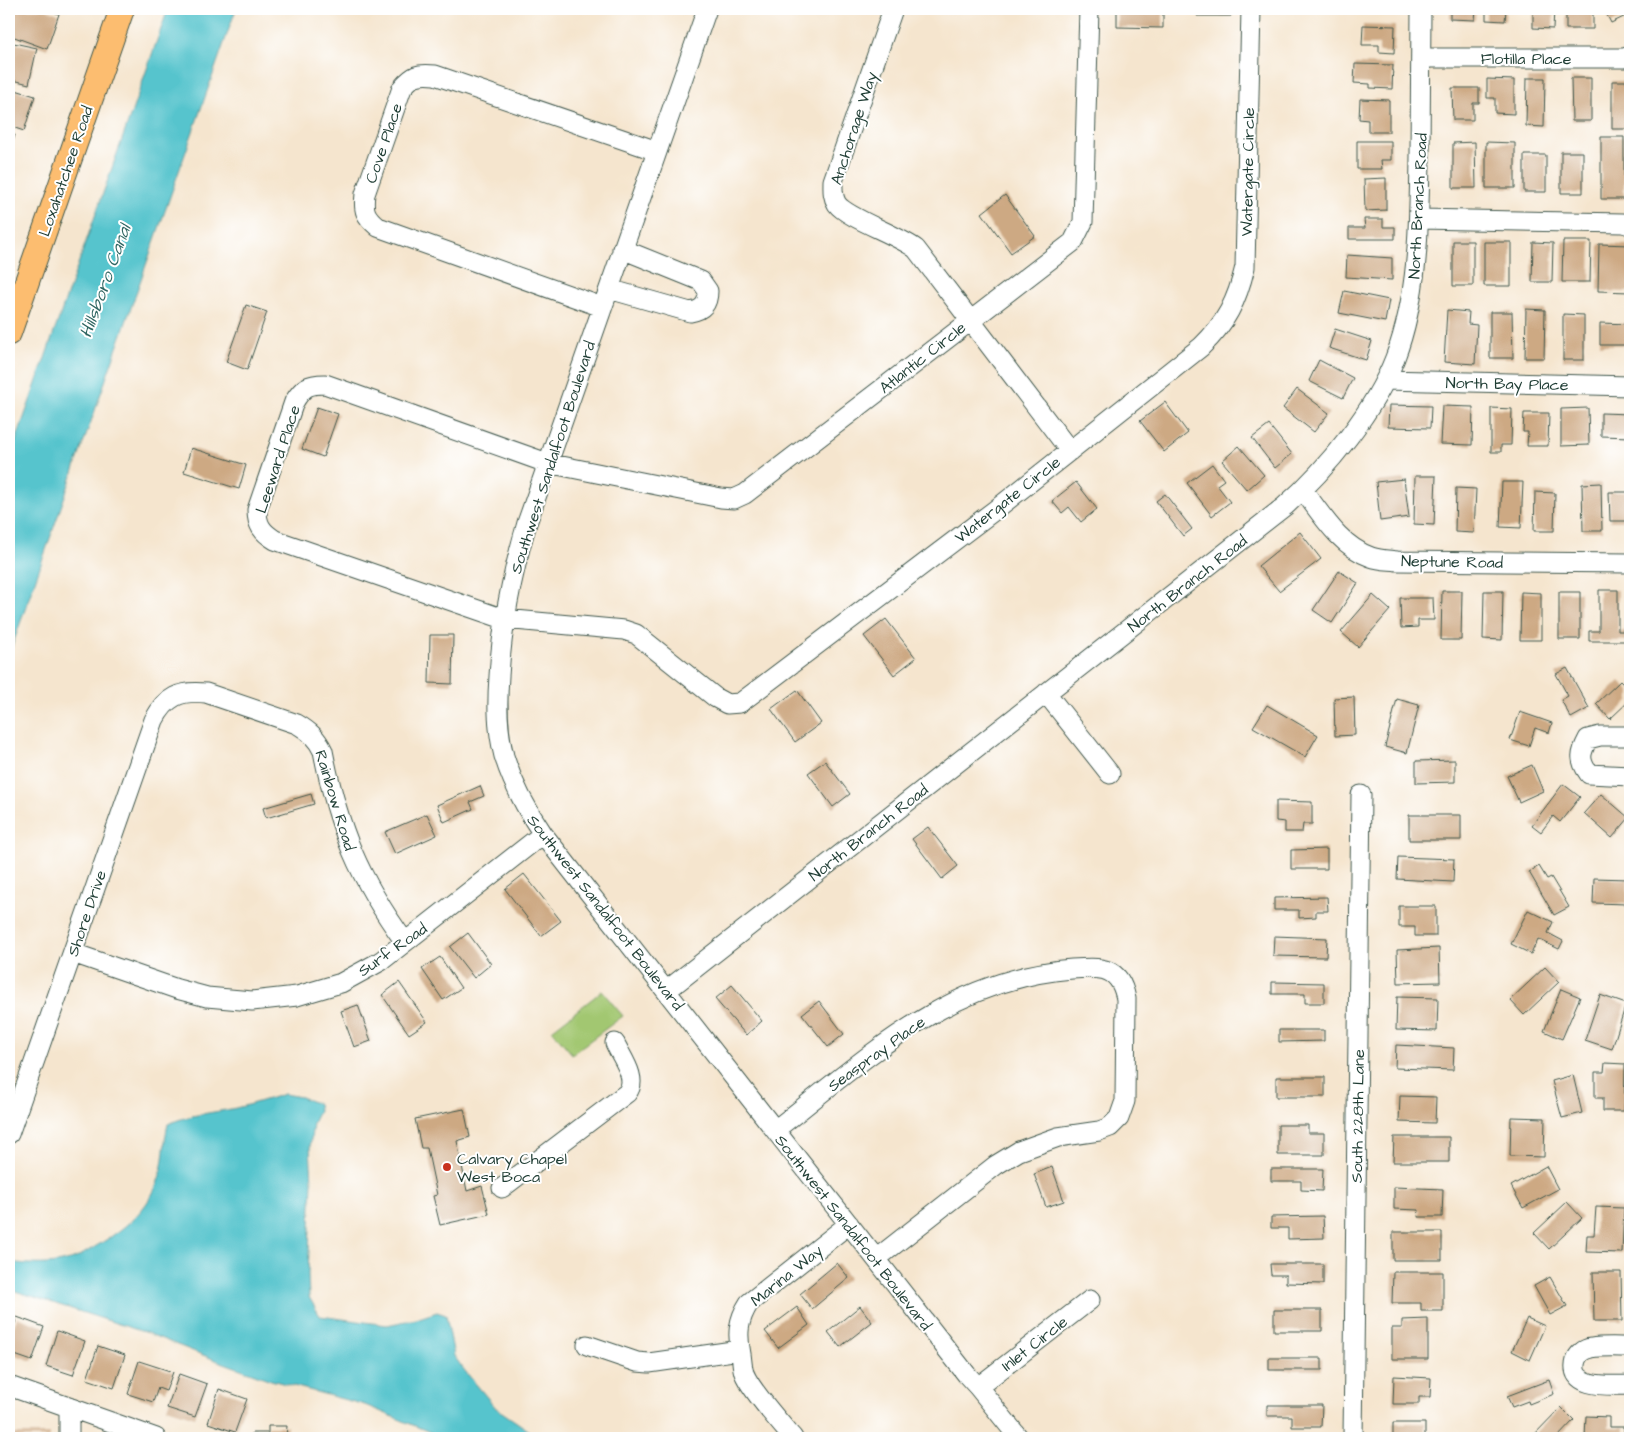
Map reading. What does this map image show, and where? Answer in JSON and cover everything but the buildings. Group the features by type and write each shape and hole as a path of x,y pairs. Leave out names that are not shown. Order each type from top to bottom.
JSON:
{"main road":[{"name":"Loxahatchee Road","path":"9,333 122,9"}],"street":[{"name":"Southwest Sandalfoot Boulevard","path":"707,9 526,522 513,570 504,619 497,711 504,755 526,809 543,834 967,1375 1019,1438"},
{"name":"Anchorage Way","path":"893,9 833,181 832,192 837,204 848,212 916,249 1070,451"},
{"name":"Atlantic Circle","path":"548,463 734,499 745,494 1074,242 1083,222 1089,9"},
{"name":"Watergate Circle","path":"504,619 624,630 636,634 716,698 727,704 740,703 995,510 1200,347 1224,321 1239,292 1245,267 1251,9"},
{"name":"North Branch Road","path":"666,991 1285,506 1303,490 1339,449 1372,403 1385,380 1395,358 1413,292 1419,219 1422,9"},
{"name":"Flotilla Place","path":"1421,58 1624,58 1630,56"},
{"name":"Cove Place","path":"602,307 378,227 368,219 363,207 365,194 402,88 410,78 422,74 435,75 657,151"},
{"path":"1419,219 1623,223 1630,225"},
{"path":"609,289 690,312 698,311 707,303 708,291 701,281 622,249"},
{"name":"North Bay Place","path":"1385,380 1630,386"},
{"name":"Leeward Place","path":"504,619 275,540 264,533 258,524 257,510 294,402 301,391 312,384 325,384 548,463"},
{"name":"Neptune Road","path":"1303,490 1340,538 1373,558 1397,561 1630,563"},
{"name":"Rainbow Road","path":"173,698 193,691 206,693 297,724 308,730 318,741 323,751 340,822 350,850 382,911 404,942"},
{"path":"1046,693 1110,774"},
{"name":"Shore Drive","path":"9,1134 154,720 159,710 173,698"},
{"path":"1630,736 1600,736 1588,739 1582,751 1582,764 1589,774 1630,776"},
{"name":"South 228th Lane","path":"1353,1438 1362,794"},
{"name":"Surf Road","path":"72,953 177,990 214,998 252,1001 297,996 327,988 368,969 543,834"},
{"name":"Seaspray Place","path":"775,1130 897,1035 932,1012 984,987 1052,970 1094,967 1106,969 1119,979 1124,986 1126,999 1124,1101 1119,1118 1110,1126 1099,1131 1058,1137 1028,1147 996,1164 876,1259"},
{"path":"502,1188 627,1093 631,1088 632,1078 615,1043"},
{"name":"Marina Way","path":"792,1438 750,1385 744,1374 738,1326 749,1302 849,1224"},
{"name":"Inlet Circle","path":"978,1387 1090,1300"},
{"path":"587,1345 636,1362 649,1363 740,1350"},
{"path":"1630,1347 1590,1348 1581,1352 1576,1360 1576,1371 1582,1380 1594,1384 1630,1385"},
{"path":"9,1386 156,1438"},
{"path":"69,1407 69,1438"}],"green space":[{"path":"602,991 623,1016 572,1054 552,1030"}],"water":[{"name":"Hillsboro Canal","path":"168,9 236,9 9,655 9,460"},
{"path":"284,1094 301,1097 318,1104 319,1111 313,1123 310,1147 312,1182 308,1274 309,1297 320,1316 387,1325 437,1312 446,1315 454,1356 465,1371 496,1408 540,1438 444,1438 365,1405 271,1380 147,1333 9,1289 9,1262 49,1264 76,1258 122,1229 139,1213 152,1195 160,1176 168,1124 185,1118 236,1108"}],"place":[{"name":"Calvary Chapel West Boca","path":"447,1167"}]}
